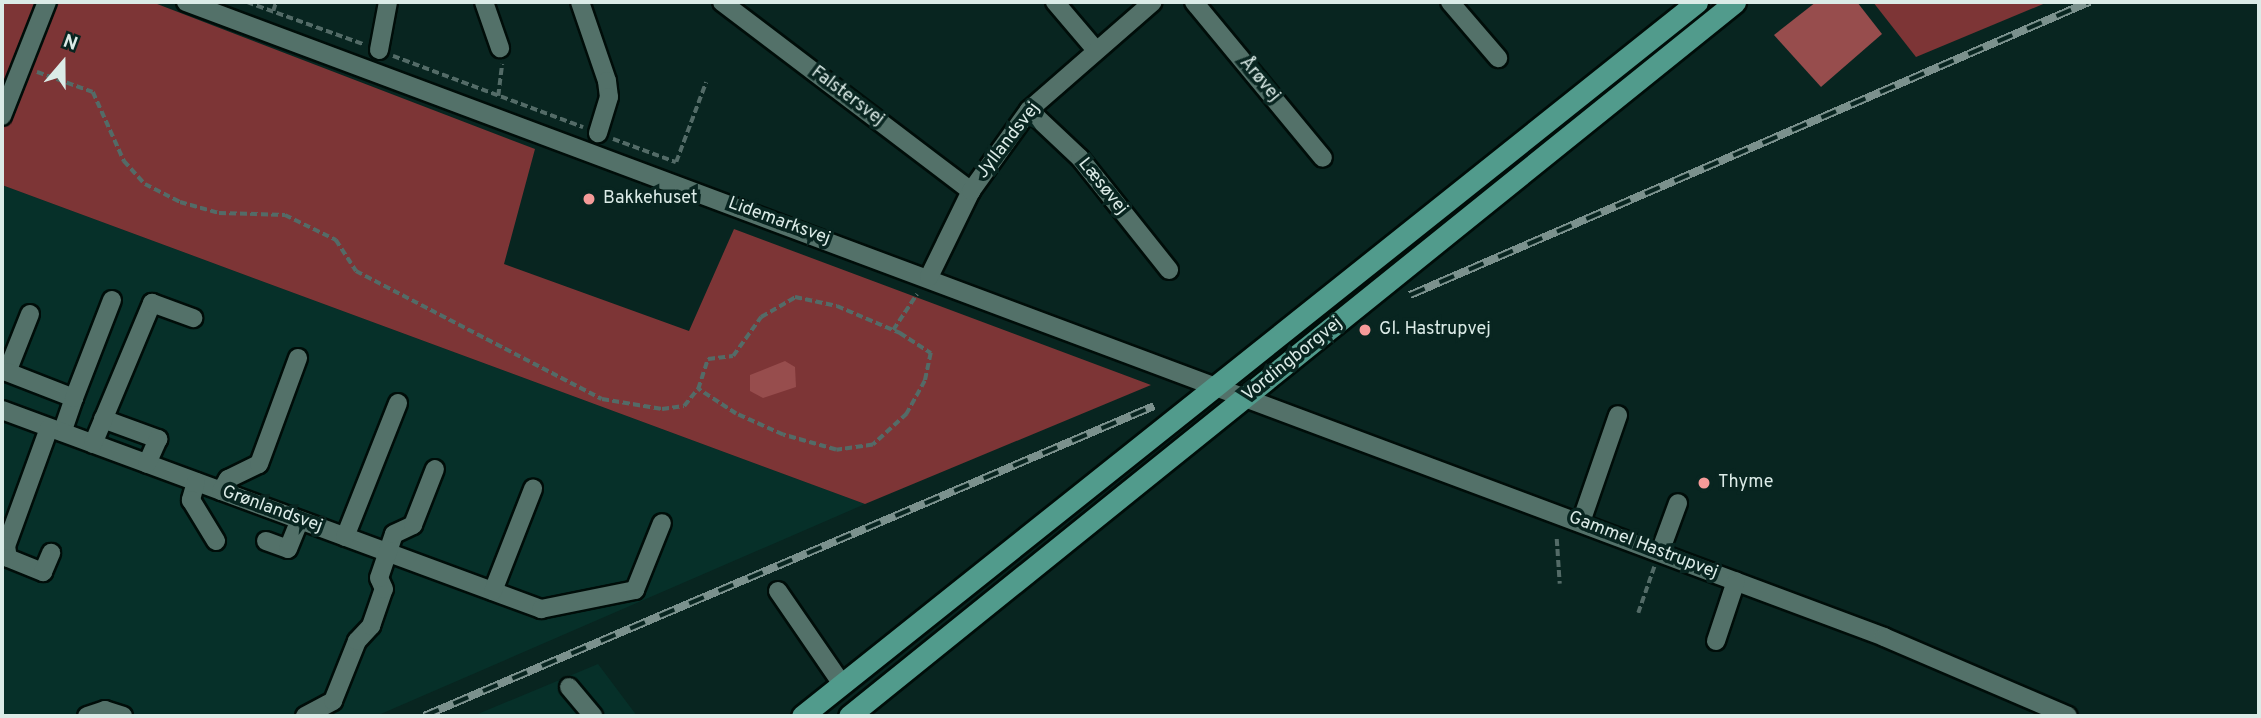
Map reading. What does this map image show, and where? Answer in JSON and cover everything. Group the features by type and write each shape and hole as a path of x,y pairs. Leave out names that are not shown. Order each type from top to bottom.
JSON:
{"main road":[{"name":"Vordingborgvej","path":"802,716 1214,384 1697,2"},
{"name":"Vordingborgvej","path":"849,716 1250,396 1735,2"}],"street":[{"path":"2,116 47,2"},
{"name":"Lidemarksvej","path":"186,2 1214,384"},
{"path":"379,50 388,2"},
{"path":"484,2 499,48"},
{"path":"580,2 607,80 609,97 598,133"},
{"name":"Falstersvej","path":"722,2 971,191"},
{"path":"1055,2 1095,50"},
{"name":"Jyllandsvej","path":"929,277 971,191 1029,110 1153,2"},
{"name":"Årøvej","path":"1194,2 1324,158"},
{"path":"1450,2 1498,58"},
{"name":"Læsøvej","path":"1029,110 1080,158 1169,270"},
{"path":"51,553 43,572 8,558 6,546 56,430 75,398 112,300"},
{"path":"93,444 152,303 193,318"},
{"path":"30,314 7,372 75,398"},
{"path":"221,491 228,478 259,464 298,358"},
{"name":"Gammel Hastrupvej","path":"1214,384 1884,637 2068,716"},
{"path":"345,537 398,403"},
{"name":"Grønlandsvej","path":"2,410 541,609 635,590 662,523"},
{"path":"1581,522 1618,415"},
{"path":"103,419 158,439 147,464"},
{"path":"305,716 333,701 357,641 371,626 384,589 379,578 394,534 413,525 435,469"},
{"path":"196,482 191,500 216,541"},
{"path":"493,591 533,489"},
{"path":"1660,552 1678,503"},
{"path":"266,541 288,549 300,520"},
{"path":"1716,641 1736,581"},
{"path":"778,591 842,684"},
{"path":"569,687 593,716"},
{"path":"87,716 105,709 123,716"}],"path":[{"path":"247,2 676,162"},
{"path":"273,11 276,2"},
{"path":"498,96 504,74 499,48"},
{"path":"22,66 93,92 124,161 145,184 180,202 219,213 285,215 336,240 356,271 602,399 662,409 684,406 698,389 708,359 733,356 761,317 795,297 837,306 892,330 931,353 925,381 907,414 873,445 836,450 783,435 736,414 698,389"},
{"path":"670,181 706,82"},
{"path":"892,330 929,277"},
{"path":"1557,540 1560,584"},
{"path":"1638,613 1660,552"}],"shaded area":[{"path":"2,2 152,2 535,149 504,264 689,331 734,229 1151,385 865,504 2,185"},
{"path":"1816,2 1857,2 1882,34 1821,87 1774,35"},
{"path":"1873,2 2048,2 1916,57"},
{"path":"2,185 865,504 376,716 2,716"},
{"path":"785,361 795,367 796,387 763,398 750,391 750,375"},
{"path":"598,664 637,716 473,716"}],"railway":[{"path":"1410,295 2089,2"},
{"path":"424,716 1154,406"}],"place":[{"name":"Bakkehuset","path":"589,199"},
{"name":"Gl. Hastrupvej","path":"1365,330"},
{"name":"Thyme","path":"1704,483"}]}
